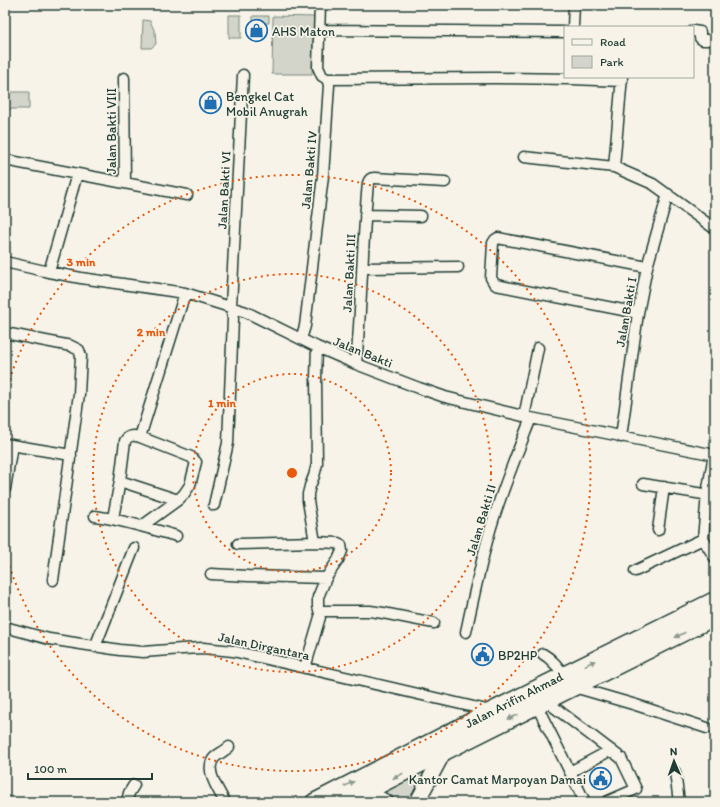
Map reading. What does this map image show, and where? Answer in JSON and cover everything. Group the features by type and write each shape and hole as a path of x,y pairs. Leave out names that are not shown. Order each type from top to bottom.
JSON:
{"main road":[{"name":"Jalan Arifin Ahmad","path":"314,802 491,711 569,681 654,639 715,600"},
{"name":"Jalan Arifin Ahmad","path":"654,639 715,617"},
{"name":"Jalan Arifin Ahmad","path":"346,802 541,704 569,681"},
{"path":"417,802 444,752"},
{"path":"367,792 386,802"}],"street":[{"name":"Jalan Bakti IV","path":"301,339 305,326 323,176 329,85 327,79 322,76 318,67 320,5"},
{"path":"573,26 574,5"},
{"path":"319,30 564,32"},
{"path":"694,31 700,32 700,38 703,40 715,40"},
{"name":"Jalan Bakti VI","path":"214,505 228,443 233,319 230,306 243,75"},
{"name":"Jalan Bakti VIII","path":"124,78 125,183"},
{"path":"327,79 622,79 614,167"},
{"path":"524,157 614,167 649,182 668,194 715,229"},
{"name":"Jalan Bakti VIII","path":"5,160 187,195"},
{"path":"49,272 77,174"},
{"name":"Jalan Bakti III","path":"356,364 368,183 370,179 374,178 445,182"},
{"name":"Jalan Bakti I","path":"621,437 638,313 647,267 668,194"},
{"path":"365,215 421,216"},
{"path":"638,313 496,284 491,278 494,240 498,238 647,267"},
{"name":"Jalan Bakti","path":"5,262 49,272 185,293 246,312 317,347 356,364 445,397 527,418 714,454"},
{"path":"362,268 458,267"},
{"path":"140,437 185,293"},
{"path":"5,333 78,348 81,356 79,394 52,580"},
{"path":"315,542 308,494 317,464 317,347"},
{"name":"Jalan Bakti II","path":"466,632 489,532 509,476 527,418 538,348"},
{"path":"113,518 120,482 125,441 134,435 192,457 196,466 188,490 178,500 142,526"},
{"path":"5,489 9,444 71,455"},
{"path":"714,454 711,495 703,539 715,558"},
{"path":"120,482 178,500"},
{"path":"643,484 711,495"},
{"path":"658,530 664,487"},
{"path":"95,516 113,518 176,536"},
{"path":"635,571 703,539"},
{"path":"238,544 315,542 338,543 341,545 342,551 326,578 318,597 320,614 305,668"},
{"path":"95,646 134,548"},
{"path":"211,574 326,578"},
{"path":"320,614 322,611 370,611 434,623"},
{"name":"Jalan Dirgantara","path":"5,627 49,638 120,650 144,652 203,648 220,649 491,711"},
{"path":"543,654 554,662 569,681 707,728"},
{"path":"541,704 621,758 636,789 606,802"},
{"path":"541,704 570,772 585,802"},
{"path":"225,802 211,776 211,765 215,758 229,747"},
{"path":"570,772 611,750"},
{"path":"675,772 679,802"},
{"path":"127,802 129,793 134,785"}],"green space":[{"path":"229,15 241,15 241,38 229,38"},
{"path":"253,16 269,16 269,23 253,24"},
{"path":"273,16 314,17 312,74 272,74"},
{"path":"143,20 150,21 155,32 156,44 151,48 142,48"},
{"path":"5,92 29,92 29,109 5,109"},
{"path":"419,769 417,786 410,802 390,802 383,791"}],"place":[{"name":"AHS Maton","path":"256,31"},
{"name":"Bengkel Cat Mobil Anugrah","path":"210,103"},
{"name":"BP2HP","path":"482,655"},
{"name":"Kantor Camat Marpoyan Damai","path":"601,779"}]}
